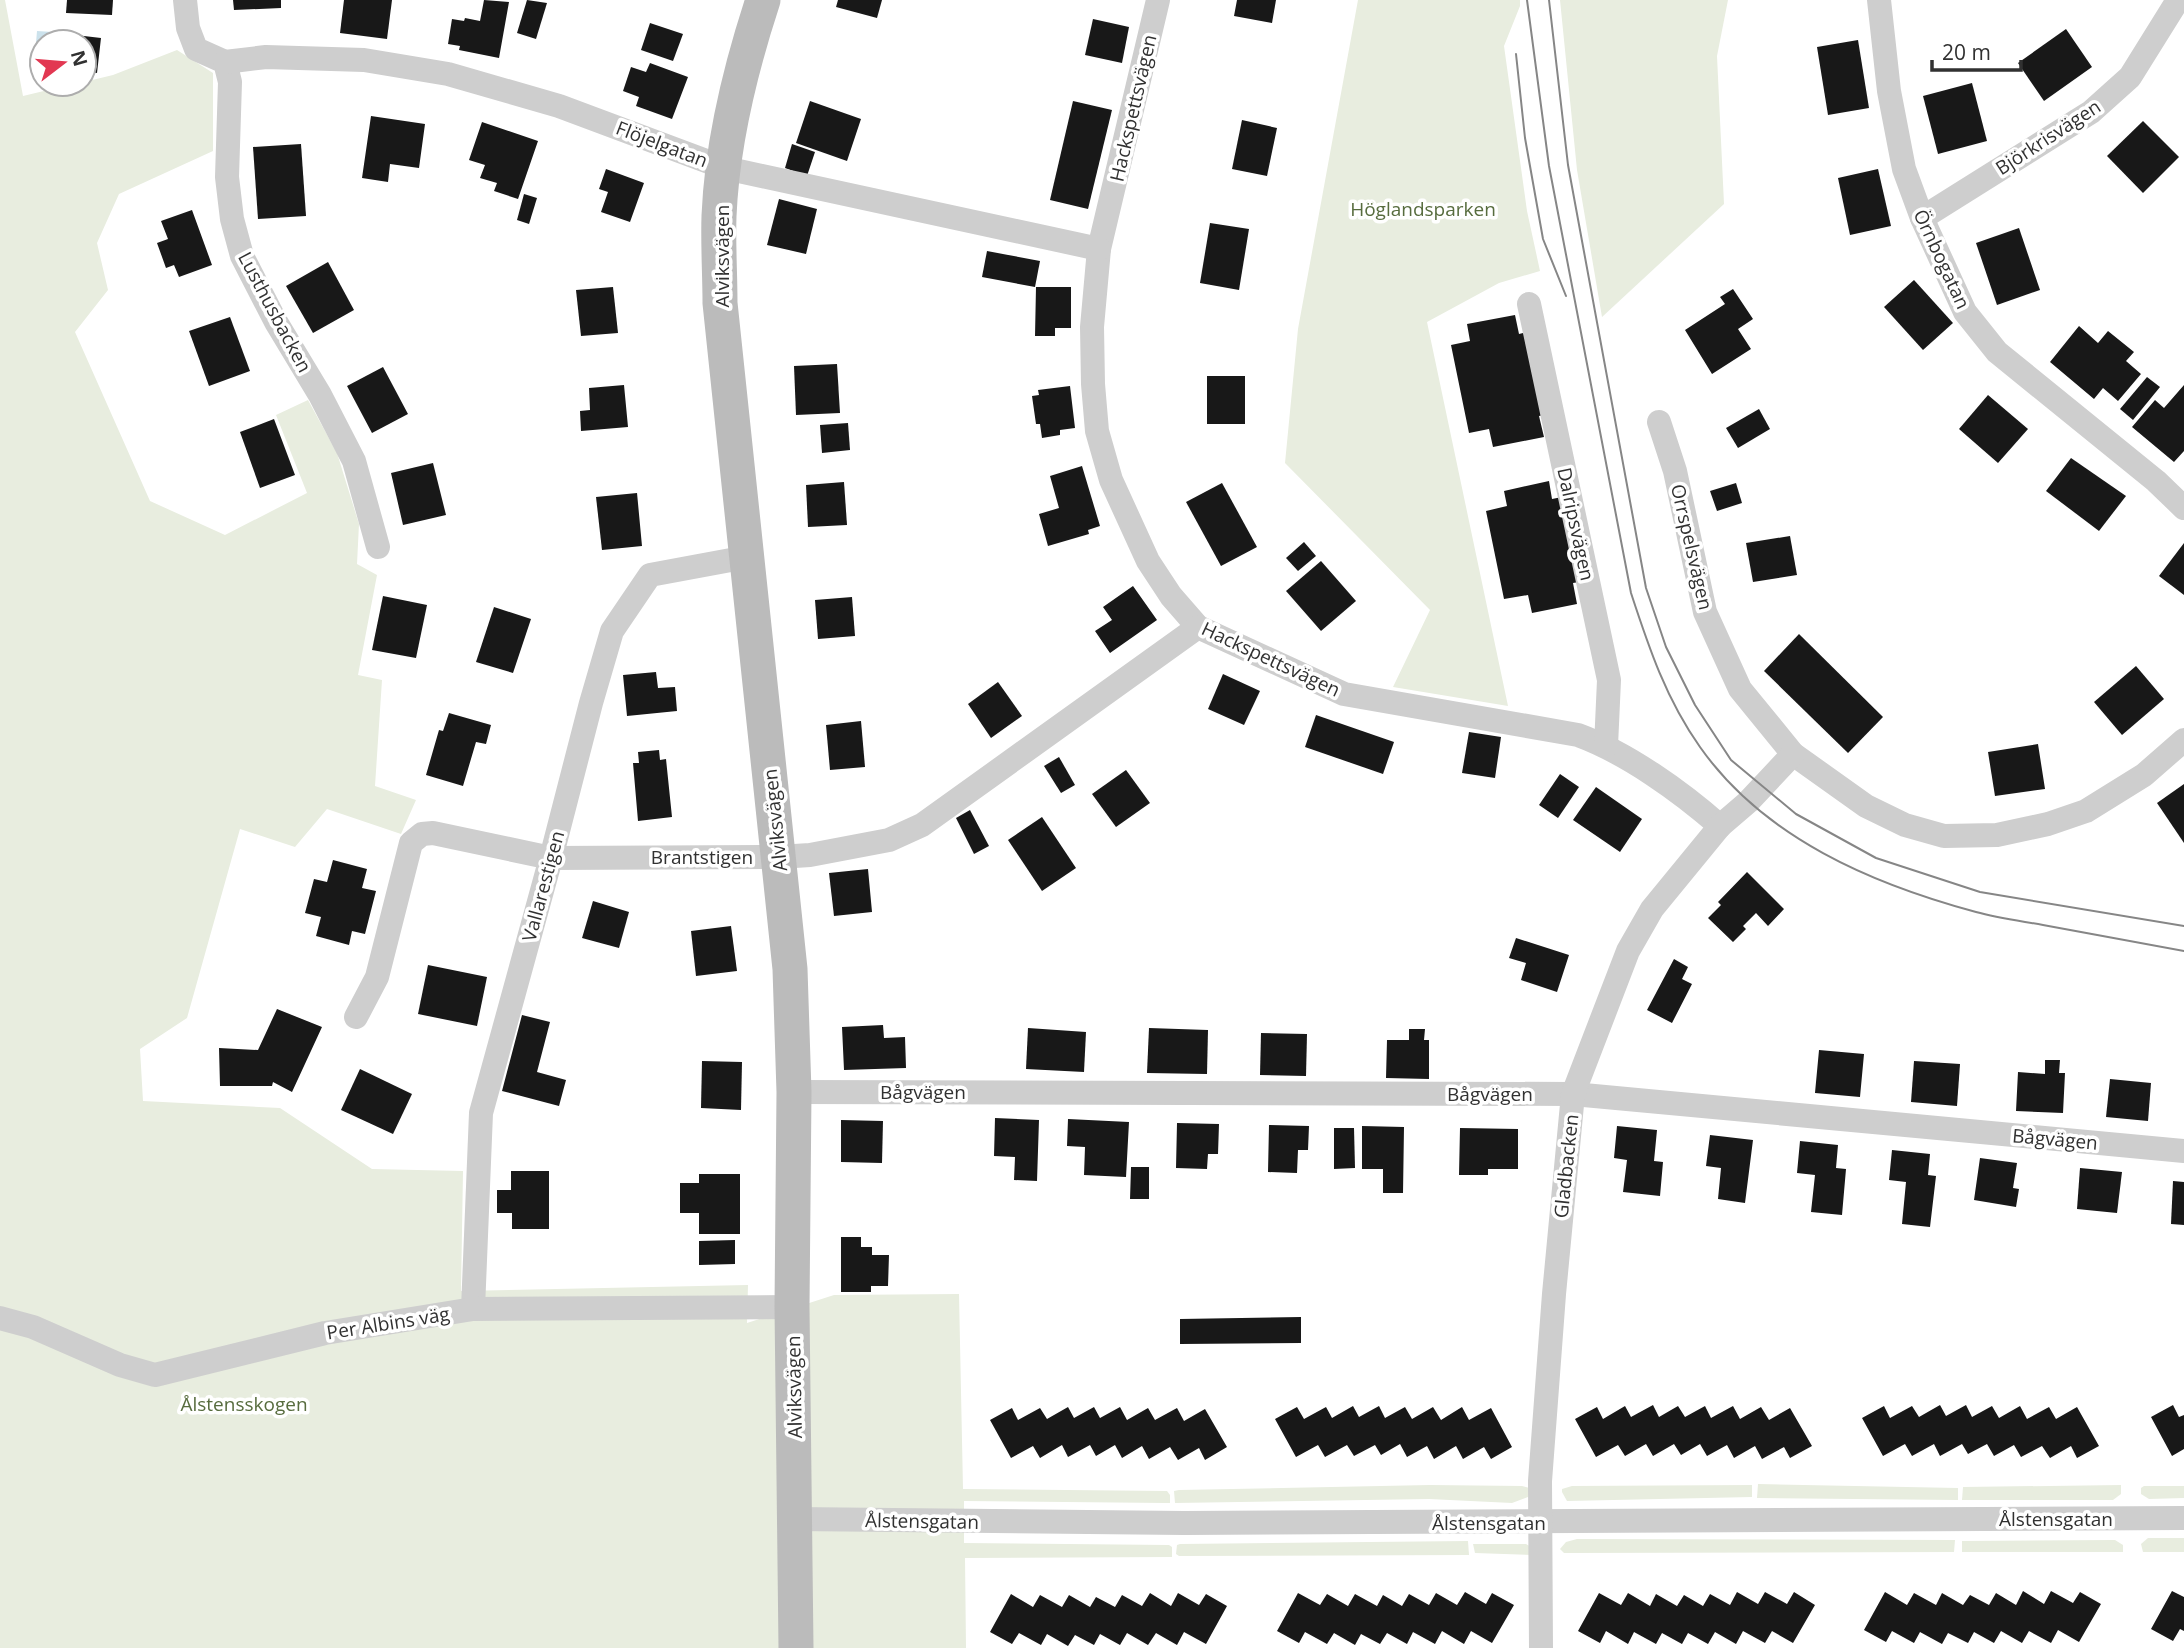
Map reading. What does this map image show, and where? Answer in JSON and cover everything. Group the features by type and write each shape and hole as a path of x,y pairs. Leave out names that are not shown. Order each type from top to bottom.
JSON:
{"street":[{"path":"185,0 188,28 196,49 225,62"},
{"name":"Alviksvägen","path":"763,0 731,116 719,215 720,303 790,969 794,1092 792,1307 796,1648"},
{"name":"Hackspettsvägen","path":"1158,0 1099,249 1092,327 1093,384 1097,431 1111,480 1148,561 1171,596 1198,626 1344,694 1578,735 1606,746 1694,803 1720,826"},
{"name":"Örnbogatan","path":"1879,0 1889,91 1903,169 1965,312 1997,352 2145,472 2184,508"},
{"name":"Björkrisvägen","path":"1922,218 2091,113 2130,77 2178,0"},
{"name":"Flöjelgatan","path":"225,62 266,57 364,60 448,74 559,106 725,168 1099,249"},
{"name":"Lusthusbacken","path":"225,62 230,82 227,177 232,219 242,256 354,461 378,547"},
{"name":"Dalripsvägen","path":"1529,304 1609,680 1606,746"},
{"name":"Orrspelsvägen","path":"1659,422 1675,471 1704,612 1741,690 1793,754 1866,806 1905,825 1944,836 1997,835 2048,824 2086,811 2144,775 2184,740"},
{"name":"Vallarestigen","path":"473,1309 481,1113 612,631 650,575 747,557"},
{"name":"Brantstigen","path":"356,1017 377,977 411,843 422,834 433,833 551,858 779,857 810,855 889,840 922,825 1198,626"},
{"name":"Gladbacken","path":"1541,1648 1540,1481 1573,1094 1628,951 1652,909 1720,826 1748,802 1793,754"},
{"name":"Bågvägen","path":"794,1092 1573,1094 2184,1151"},
{"name":"Per Albins väg","path":"0,1318 33,1327 120,1365 155,1375 325,1333 473,1309 792,1307"},
{"name":"Ålstensgatan","path":"794,1519 1540,1523 2184,1518"}],"green space":[{"name":"Ålstensskogen","path":"0,0 5,0 23,96 28,95 28,98 98,98 98,79 177,50 213,73 213,151 119,194 97,243 108,290 75,332 150,501 225,535 307,493 276,415 308,400 337,453 359,524 357,564 377,575 358,675 382,680 375,786 416,800 401,834 327,809 295,847 240,829 187,1018 140,1049 143,1101 280,1108 372,1169 463,1171 461,1291 748,1285 747,1323 834,1295 959,1294 963,1489 1167,1491 1170,1495 1170,1503 964,1501 964,1543 1169,1545 1172,1547 1172,1557 965,1558 966,1648 0,1648"},
{"name":"Höglandsparken","path":"1358,0 1520,0 1504,46 1527,211 1540,271 1499,283 1427,322 1508,706 1393,687 1430,610 1285,463 1298,329"},
{"path":"1560,0 1728,0 1717,56 1724,204 1602,317 1577,170"},
{"path":"1758,1484 1958,1488 1958,1500 1757,1498"},
{"path":"1752,1485 1752,1497 1567,1501 1562,1492 1562,1489 1572,1486"},
{"path":"2121,1485 2121,1494 2113,1500 1962,1500 1963,1487"},
{"path":"1522,1486 1533,1489 1528,1497 1512,1503 1429,1499 1175,1503 1174,1491 1179,1490"},
{"path":"2184,1486 2184,1498 2149,1499 2141,1494 2141,1488"},
{"path":"2148,1538 2184,1538 2184,1552 2143,1552 2141,1544"},
{"path":"1577,1539 1955,1540 1954,1552 1564,1553 1560,1549 1566,1542"},
{"path":"2115,1540 2123,1545 2123,1552 1962,1552 1962,1541"},
{"path":"1468,1541 1469,1555 1176,1554 1177,1545 1180,1544"},
{"path":"1473,1544 1526,1544 1535,1555 1475,1553"}],"building":[{"path":"67,0 113,0 112,15 66,13"},
{"path":"233,0 281,0 281,8 234,10"},
{"path":"344,0 392,0 387,39 340,33"},
{"path":"484,0 509,2 499,58 459,50 460,46 448,44 452,19 480,21"},
{"path":"527,0 547,3 536,39 517,33"},
{"path":"838,0 882,0 877,18 836,7"},
{"path":"1237,0 1276,0 1272,23 1234,16"},
{"path":"1093,19 1129,27 1122,63 1085,55"},
{"path":"650,23 683,34 673,61 641,50"},
{"path":"2066,29 2092,67 2044,101 2018,63"},
{"path":"98,38 101,38 98,64"},
{"path":"1858,40 1869,108 1828,115 1817,47"},
{"path":"650,63 688,77 672,119 636,106 639,97 623,91 631,67 646,72"},
{"path":"1972,83 1987,141 1938,154 1923,96"},
{"path":"810,101 861,119 847,161 796,143"},
{"path":"1073,101 1112,110 1088,209 1050,200"},
{"path":"371,116 425,124 419,168 390,164 388,182 362,178"},
{"path":"1242,120 1277,128 1267,176 1232,169"},
{"path":"2143,121 2179,157 2143,193 2107,156"},
{"path":"482,122 538,141 518,199 494,191 497,183 480,178 485,165 469,160"},
{"path":"301,144 306,216 258,219 253,147"},
{"path":"792,144 815,152 807,176 785,168"},
{"path":"606,169 644,183 630,222 601,212 608,192 599,189"},
{"path":"1878,169 1891,226 1850,235 1838,178"},
{"path":"524,194 537,198 529,224 517,220"},
{"path":"779,199 817,209 806,254 767,245"},
{"path":"192,210 212,265 179,277 174,265 166,268 157,243 168,239 161,221"},
{"path":"1210,223 1249,229 1239,290 1200,283"},
{"path":"2019,228 2040,290 1997,305 1976,243"},
{"path":"987,251 1040,261 1035,287 982,277"},
{"path":"328,262 354,310 313,333 286,286"},
{"path":"1914,280 1953,323 1923,350 1884,307"},
{"path":"613,287 618,333 581,336 576,290"},
{"path":"1036,287 1071,287 1071,328 1055,328 1055,336 1035,336"},
{"path":"1733,289 1753,319 1738,329 1751,349 1712,374 1685,330 1725,304 1720,297"},
{"path":"1515,315 1519,334 1527,332 1544,415 1539,416 1544,437 1493,447 1489,429 1469,433 1451,345 1470,341 1467,324"},
{"path":"230,317 250,371 209,386 189,331"},
{"path":"2079,326 2098,343 2108,331 2134,352 2126,361 2141,374 2118,401 2103,388 2094,399 2050,362"},
{"path":"837,364 840,413 796,415 794,366"},
{"path":"383,367 408,414 372,433 347,386"},
{"path":"1207,376 1245,376 1245,424 1207,424"},
{"path":"2147,377 2160,387 2133,420 2120,409"},
{"path":"624,385 628,427 581,431 580,411 590,410 589,388"},
{"path":"2184,385 2184,451 2174,462 2132,427 2155,400 2164,408"},
{"path":"1070,386 1075,428 1060,430 1060,435 1042,438 1040,424 1036,424 1032,396 1039,395 1038,390"},
{"path":"1988,395 2028,429 1998,463 1959,429"},
{"path":"1759,409 1770,429 1738,448 1726,428"},
{"path":"274,419 295,475 260,488 240,432"},
{"path":"848,423 850,450 822,453 820,425"},
{"path":"2071,458 2126,496 2099,531 2046,491"},
{"path":"433,463 446,515 403,525 391,473"},
{"path":"1082,466 1100,526 1088,530 1089,534 1048,546 1039,514 1059,508 1050,476"},
{"path":"1549,481 1552,499 1562,497 1579,582 1573,583 1577,604 1532,613 1528,595 1504,599 1486,511 1507,506 1504,491"},
{"path":"844,482 847,525 808,527 806,485"},
{"path":"1222,483 1257,547 1221,566 1186,502"},
{"path":"1736,483 1742,503 1717,511 1710,491"},
{"path":"637,493 642,546 602,550 596,497"},
{"path":"1790,536 1797,575 1753,582 1746,543"},
{"path":"1304,542 1316,556 1298,571 1286,558"},
{"path":"2184,543 2184,595 2159,576"},
{"path":"1321,561 1356,601 1321,631 1286,591"},
{"path":"1133,586 1157,620 1110,653 1095,631 1112,620 1103,607"},
{"path":"383,596 427,605 416,658 372,650"},
{"path":"852,597 855,636 818,639 815,600"},
{"path":"494,607 531,619 513,673 476,662"},
{"path":"1799,634 1883,717 1848,753 1764,671"},
{"path":"2136,666 2164,699 2122,735 2094,702"},
{"path":"656,672 658,688 675,687 677,711 627,716 623,675"},
{"path":"1223,674 1260,691 1244,725 1208,709"},
{"path":"998,682 1022,716 991,738 968,704"},
{"path":"449,713 491,725 486,744 476,742 463,786 426,775 439,730 443,731"},
{"path":"1316,715 1394,742 1383,774 1305,747"},
{"path":"861,721 865,767 830,770 826,725"},
{"path":"1469,732 1501,737 1495,778 1462,773"},
{"path":"2038,744 2045,789 1995,796 1988,752"},
{"path":"659,750 660,760 666,759 672,817 638,821 633,763 639,763 638,752"},
{"path":"1059,757 1075,785 1061,793 1044,766"},
{"path":"1126,770 1150,803 1116,827 1092,794"},
{"path":"1560,774 1579,787 1558,818 1539,805"},
{"path":"2184,784 2184,843 2157,803"},
{"path":"1596,787 1642,819 1620,852 1573,820"},
{"path":"970,810 989,846 974,854 956,818"},
{"path":"1042,817 1076,868 1042,891 1008,840"},
{"path":"333,860 367,869 362,888 376,891 365,934 352,931 349,945 316,936 321,917 305,913 314,879 327,882"},
{"path":"868,869 872,912 834,916 829,873"},
{"path":"1747,872 1784,909 1768,926 1756,913 1743,926 1746,929 1733,942 1708,918 1721,905 1718,902"},
{"path":"593,901 629,912 619,948 582,938"},
{"path":"731,926 737,971 696,976 691,931"},
{"path":"1516,938 1569,955 1557,992 1521,980 1526,963 1509,958"},
{"path":"1674,959 1688,967 1682,979 1692,984 1672,1023 1647,1010"},
{"path":"428,965 487,977 477,1026 418,1014"},
{"path":"277,1009 322,1027 292,1092 273,1082 272,1086 220,1086 219,1048 258,1050"},
{"path":"522,1015 550,1022 537,1072 566,1080 559,1106 502,1091"},
{"path":"883,1025 884,1038 905,1037 906,1068 844,1070 842,1027"},
{"path":"1028,1028 1086,1032 1084,1072 1026,1069"},
{"path":"1149,1028 1208,1030 1207,1074 1147,1073"},
{"path":"1409,1029 1425,1029 1424,1040 1429,1040 1429,1079 1386,1078 1387,1040 1409,1040"},
{"path":"1261,1033 1307,1034 1306,1076 1260,1075"},
{"path":"1819,1050 1864,1054 1860,1097 1815,1093"},
{"path":"2045,1060 2060,1060 2059,1073 2065,1073 2063,1113 2016,1111 2018,1072 2045,1074"},
{"path":"702,1061 742,1062 741,1110 701,1108"},
{"path":"1914,1061 1960,1064 1957,1106 1911,1102"},
{"path":"360,1069 412,1094 393,1134 341,1110"},
{"path":"2110,1079 2151,1083 2148,1121 2106,1117"},
{"path":"995,1118 1039,1120 1037,1181 1014,1180 1015,1157 994,1156"},
{"path":"1068,1119 1129,1122 1126,1177 1084,1175 1085,1147 1067,1146"},
{"path":"841,1120 883,1121 882,1163 841,1162"},
{"path":"1177,1123 1219,1124 1218,1154 1208,1154 1207,1169 1176,1168"},
{"path":"1269,1125 1309,1126 1308,1150 1298,1150 1297,1173 1268,1172"},
{"path":"1362,1126 1404,1127 1403,1193 1383,1193 1383,1169 1362,1169"},
{"path":"1617,1126 1657,1130 1654,1161 1663,1162 1660,1196 1623,1192 1627,1160 1614,1158"},
{"path":"1334,1128 1354,1128 1355,1168 1334,1169"},
{"path":"1460,1128 1518,1129 1518,1169 1488,1169 1488,1175 1459,1175"},
{"path":"1710,1135 1753,1140 1745,1203 1718,1199 1721,1168 1706,1166"},
{"path":"1800,1141 1838,1145 1836,1168 1846,1169 1842,1215 1811,1212 1815,1175 1797,1173"},
{"path":"1892,1150 1930,1154 1928,1175 1936,1176 1930,1227 1902,1224 1906,1182 1889,1180"},
{"path":"1980,1158 2017,1163 2013,1188 2019,1189 2016,1207 1974,1200"},
{"path":"1131,1167 1149,1167 1149,1199 1130,1199"},
{"path":"2080,1168 2122,1172 2117,1213 2077,1209"},
{"path":"511,1171 549,1171 549,1229 512,1229 512,1213 497,1213 497,1190 511,1190"},
{"path":"699,1174 740,1174 740,1234 699,1234 699,1213 680,1213 680,1183 699,1183"},
{"path":"2173,1181 2184,1182 2184,1225 2171,1224"},
{"path":"841,1237 861,1237 861,1247 872,1247 872,1255 889,1255 888,1286 871,1286 871,1292 841,1292"},
{"path":"735,1240 735,1264 699,1265 699,1241"},
{"path":"1301,1317 1301,1343 1180,1344 1180,1319"},
{"path":"1653,1405 1659,1417 1678,1406 1685,1417 1705,1406 1711,1418 1733,1406 1740,1419 1761,1407 1769,1420 1790,1408 1812,1446 1790,1458 1784,1447 1762,1459 1755,1446 1734,1458 1727,1445 1707,1456 1700,1444 1681,1455 1674,1444 1653,1456 1646,1444 1625,1456 1618,1445 1596,1457 1575,1419 1597,1407 1603,1419 1625,1406 1631,1417"},
{"path":"1940,1405 1946,1416 1966,1405 1972,1417 1992,1406 1999,1418 2020,1406 2027,1419 2049,1407 2056,1419 2077,1407 2099,1446 2077,1458 2071,1446 2050,1458 2042,1446 2021,1457 2014,1445 1994,1456 1987,1444 1968,1454 1962,1444 1940,1456 1934,1444 1912,1456 1905,1444 1883,1456 1862,1418 1884,1406 1890,1418 1912,1406 1919,1417"},
{"path":"2173,1405 2179,1417 2184,1415 2184,1449 2172,1456 2151,1417"},
{"path":"1353,1406 1359,1417 1379,1406 1385,1418 1405,1407 1412,1419 1433,1407 1441,1420 1462,1407 1469,1420 1491,1408 1512,1447 1491,1459 1484,1447 1463,1459 1456,1446 1434,1459 1427,1446 1407,1457 1400,1444 1381,1455 1375,1445 1354,1456 1347,1445 1325,1457 1318,1445 1296,1457 1275,1419 1297,1407 1304,1419 1326,1407 1332,1418"},
{"path":"1068,1407 1074,1418 1094,1407 1100,1418 1120,1407 1127,1420 1148,1408 1155,1420 1177,1408 1184,1421 1205,1409 1227,1447 1205,1460 1199,1448 1178,1460 1170,1447 1149,1459 1142,1446 1122,1458 1115,1445 1096,1456 1090,1445 1068,1457 1062,1445 1040,1458 1033,1446 1011,1458 990,1420 1012,1408 1018,1420 1040,1408 1047,1419"},
{"path":"2023,1591 2044,1604 2051,1591 2073,1603 2080,1592 2101,1604 2079,1642 2058,1630 2051,1643 2029,1631 2022,1643 2001,1631 1994,1643 1974,1632 1968,1643 1948,1633 1942,1644 1920,1632 1914,1643 1892,1631 1886,1642 1864,1630 1885,1592 1907,1605 1914,1593 1936,1605 1942,1593 1963,1605 1970,1595 1989,1605 1996,1593 2016,1605"},
{"path":"2172,1591 2184,1597 2184,1631 2180,1629 2173,1641 2151,1629"},
{"path":"1465,1592 1486,1604 1492,1593 1514,1605 1492,1643 1471,1631 1464,1644 1442,1631 1435,1644 1413,1632 1407,1644 1387,1633 1380,1644 1361,1634 1355,1645 1334,1633 1327,1644 1305,1632 1299,1643 1277,1631 1298,1593 1320,1605 1327,1594 1348,1606 1355,1594 1377,1606 1383,1595 1402,1606 1409,1594 1429,1605 1436,1593 1457,1605"},
{"path":"1737,1592 1758,1604 1765,1592 1787,1604 1794,1592 1815,1605 1793,1643 1772,1631 1765,1643 1743,1631 1736,1644 1715,1632 1708,1644 1688,1633 1682,1644 1662,1633 1656,1644 1634,1632 1628,1644 1606,1631 1600,1643 1578,1631 1599,1593 1621,1605 1628,1593 1650,1606 1656,1594 1677,1606 1684,1595 1703,1606 1710,1594 1730,1605"},
{"path":"1150,1593 1171,1606 1178,1593 1199,1605 1206,1594 1227,1606 1206,1644 1184,1632 1177,1645 1156,1633 1148,1645 1127,1633 1120,1645 1100,1634 1094,1645 1075,1635 1068,1646 1047,1634 1041,1645 1019,1633 1012,1644 990,1632 1011,1594 1033,1607 1040,1595 1062,1607 1069,1595 1090,1607 1096,1597 1115,1607 1122,1595 1142,1606"}],"tram line":[{"path":"1527,0 1549,166 1631,593 1668,692 1700,747 1726,779 1788,832 1860,871 1937,901 1984,914 2184,951"},
{"path":"1549,0 1568,165 1646,588 1666,647 1695,705 1731,760 1796,814 1876,858 1980,892 2184,926"},
{"path":"1516,54 1525,138 1543,239 1566,296"}]}
